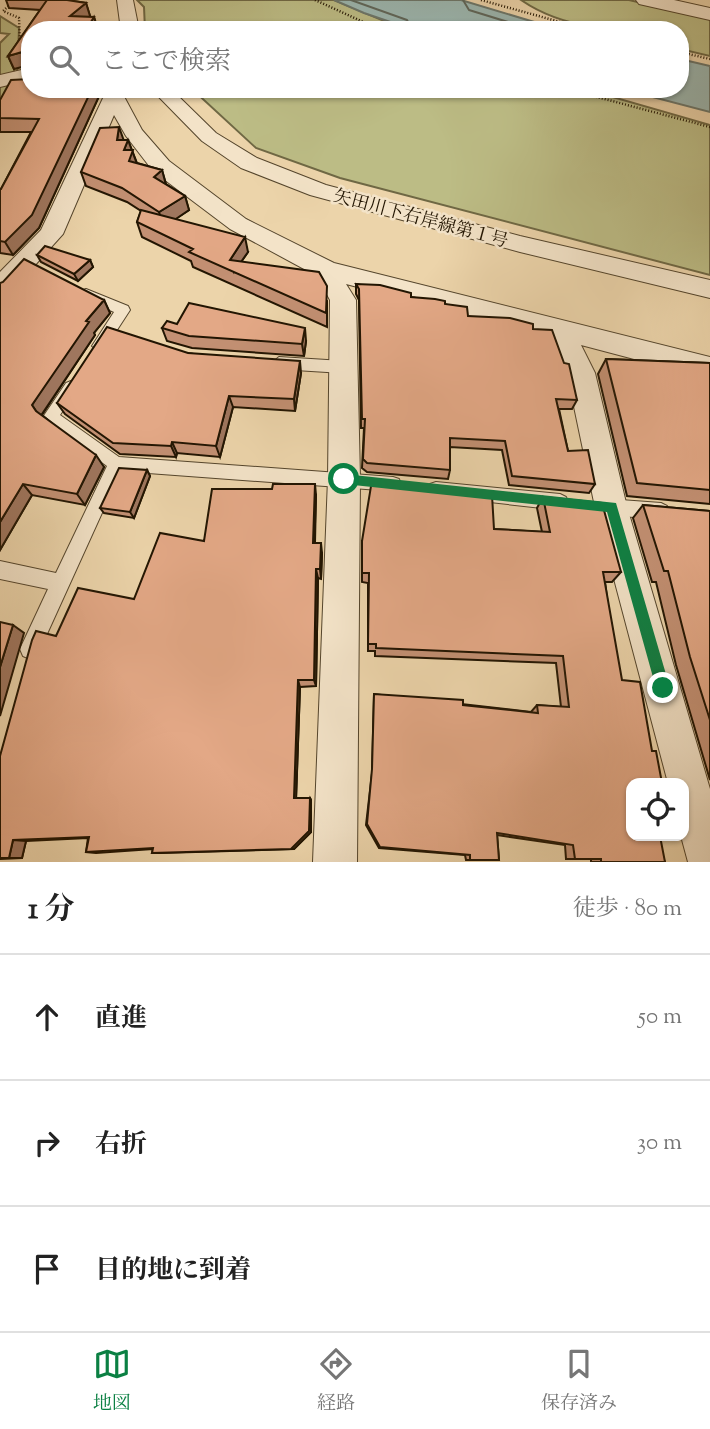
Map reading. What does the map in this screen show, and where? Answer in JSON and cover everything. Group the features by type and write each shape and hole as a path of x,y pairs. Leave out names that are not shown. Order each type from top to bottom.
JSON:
{"street":[{"path":"646,0 710,14"},
{"path":"0,81 21,76"},
{"path":"0,288 32,264 51,234 109,98"},
{"path":"113,98 133,132 161,166 238,224 326,270 710,368"},
{"name":"矢田川下右岸線第１号","path":"169,98 209,137 249,163 318,190 520,244 710,289"},
{"path":"0,259 32,264"},
{"path":"326,270 343,300 344,479 335,862"},
{"path":"561,332 581,373 589,505 710,862"}],"lane":[{"path":"72,286 123,310 115,333 84,369 51,417 116,464 344,479 673,512"},
{"path":"261,362 343,367"},
{"path":"24,670 31,646 116,464"},
{"path":"0,570 60,583"}],"path":[{"path":"15,0 3,11 19,18 21,37"},
{"path":"316,0 362,21"},
{"path":"481,0 557,21"},
{"path":"689,54 710,59"},
{"path":"602,98 710,127"}],"green space":[{"path":"137,0 334,0 384,21 145,21 144,7"},
{"path":"521,0 629,0 710,19 710,56 689,51 689,21 566,21 539,11"},
{"path":"0,16 19,28 17,81 0,109 0,43 9,34 0,33"},
{"path":"202,98 616,98 710,125 710,275 340,178 256,148"}],"water":[{"path":"334,0 461,0 531,21 388,21"},
{"path":"689,61 710,66 710,112 656,98 689,98"}],"building":[{"path":"47,0 86,3 70,16 94,17 92,21 32,21"},
{"path":"21,37 21,52 8,56"},
{"path":"21,79 21,98 88,98 32,215 5,242 0,241 0,189 39,119 0,118 0,100 11,80"},
{"path":"119,127 117,140 128,140 124,150 133,150 129,161 162,170 154,177 185,196 159,212 122,188 81,172 100,128"},
{"path":"141,210 245,237 230,260 319,272 327,286 326,313 189,252 193,249 137,222"},
{"path":"45,246 90,260 74,274 37,255"},
{"path":"24,259 104,300 86,321 89,322 32,405 36,411 96,455 77,494 23,484 0,522 0,283"},
{"path":"356,284 380,285 411,293 411,297 435,299 445,301 445,304 467,307 468,316 510,318 533,324 533,329 552,330 564,363 569,364 577,400 556,399 568,451 588,450 595,484 512,476 505,441 450,438 450,470 367,463 363,459 365,419 362,419 359,289"},
{"path":"189,303 305,328 302,344 189,336 162,328 167,321 177,324"},
{"path":"107,327 188,353 300,361 294,399 229,396 216,446 172,442 171,446 113,443 57,403"},
{"path":"606,359 710,363 710,490 637,483"},
{"path":"119,468 147,470 130,512 100,508"},
{"path":"372,480 492,495 494,529 550,532 543,497 602,503 621,572 603,572 622,680 640,682 652,751 656,751 661,778 626,778 626,841 661,841 665,862 601,862 601,859 575,859 573,845 497,833 499,860 470,860 470,855 380,847 367,824 374,694 463,700 463,705 538,713 537,705 569,707 563,656 376,648 376,644 368,644 369,573 362,573 362,541"},
{"path":"273,484 315,484 313,543 321,543 320,569 316,569 314,680 298,680 294,798 310,798 309,831 291,849 152,853 153,848 86,852 89,837 13,840 9,858 0,858 0,756 36,631 56,636 78,588 134,599 160,533 204,541 212,489 272,489"},
{"path":"643,505 710,511 710,720 690,657 668,571 664,571"},
{"path":"0,622 13,625 0,667"}],"route":[{"path":"344,479 611,507 663,688"}]}
